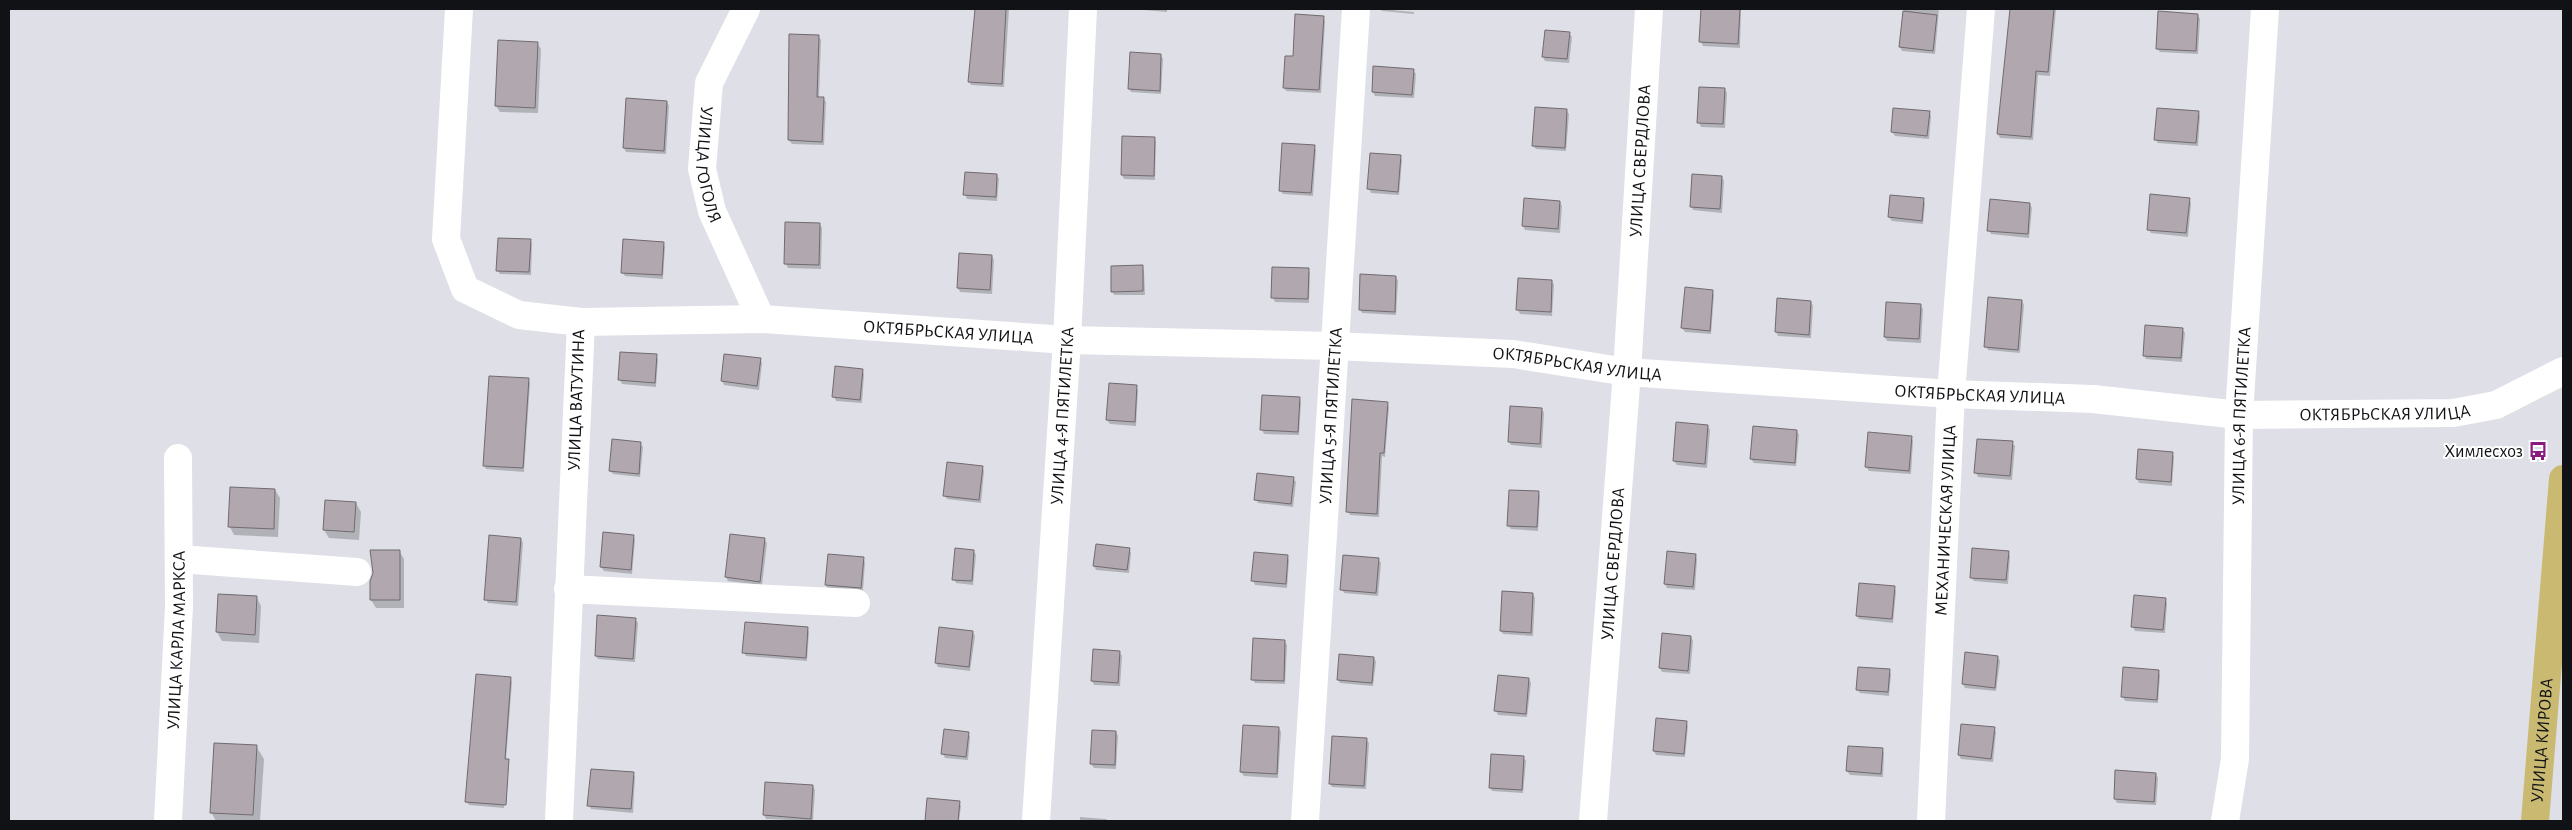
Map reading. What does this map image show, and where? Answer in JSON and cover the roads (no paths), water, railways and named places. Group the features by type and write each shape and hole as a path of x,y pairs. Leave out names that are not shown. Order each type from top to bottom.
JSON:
{"main road":[{"name":"УЛИЦА КИРОВА","path":"2535,821 2563,479"}],"street":[{"name":"УЛИЦА ВАТУТИНА","path":"459,9 446,239 465,289 519,315 581,322 558,821"},
{"name":"УЛИЦА ГОГОЛЯ","path":"746,9 709,83 702,168 712,211 761,318"},
{"name":"УЛИЦА 4-Я ПЯТИЛЕТКА","path":"1036,821 1067,340 1083,9"},
{"name":"УЛИЦА 5-Я ПЯТИЛЕТКА","path":"1305,821 1356,9"},
{"name":"УЛИЦА СВЕРДЛОВА","path":"1593,821 1627,372 1649,9"},
{"name":"МЕХАНИЧЕСКАЯ УЛИЦА","path":"1931,821 1951,394 1982,9"},
{"name":"УЛИЦА 6-Я ПЯТИЛЕТКА","path":"2225,821 2235,758 2239,416 2265,9"},
{"name":"ОКТЯБРЬСКАЯ УЛИЦА","path":"581,322 761,318 1067,340 1334,346 1513,354 1627,372 1951,394 2093,398 2239,416 2452,413 2496,405 2563,371"},
{"name":"УЛИЦА КАРЛА МАРКСА","path":"168,821 179,606 178,458"},
{"path":"179,559 357,572"},
{"path":"568,589 856,603"}],"place":[{"name":"Химлесхоз","path":"2538,451"}]}
